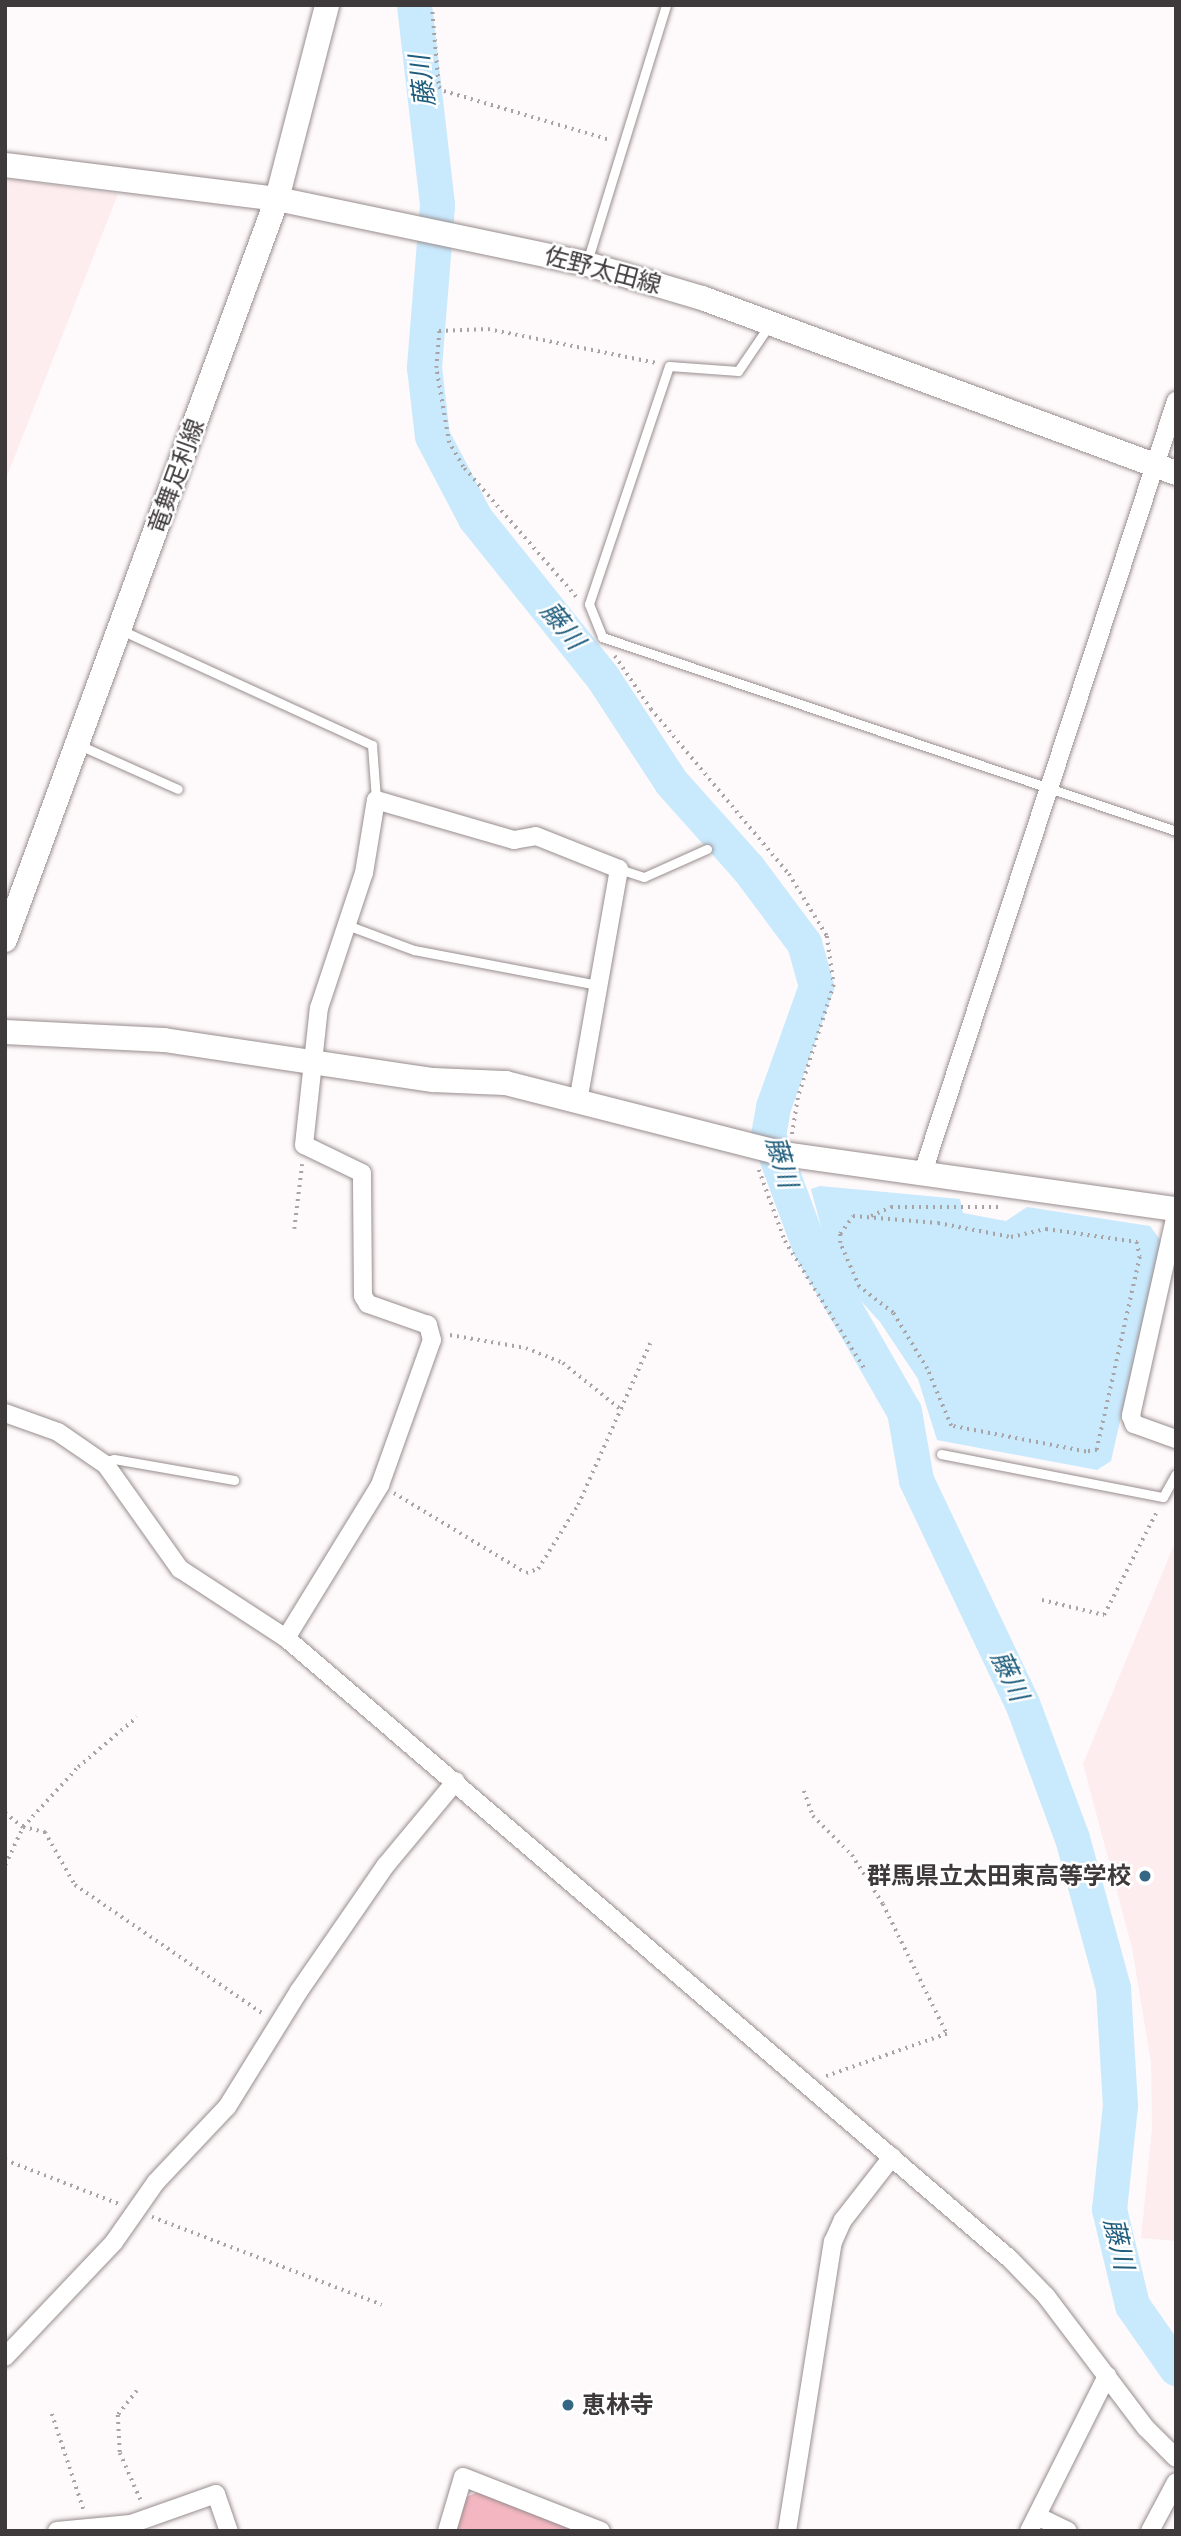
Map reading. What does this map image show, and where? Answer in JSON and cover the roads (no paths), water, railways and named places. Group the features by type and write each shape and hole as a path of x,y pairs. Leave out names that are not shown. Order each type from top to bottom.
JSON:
{"main road":[{"name":"竜舞足利線","path":"5,940 277,199 327,5"},
{"name":"佐野太田線","path":"5,165 277,199 587,264 771,322 1166,469"},
{"path":"5,1032 164,1040 311,1065 433,1080 506,1083 787,1155 1176,1211"}],"street":[{"path":"922,1175 1048,788 1166,469 1176,401"},
{"path":"286,1638 380,1485 432,1332 428,1325 368,1304 359,1284 362,1173 304,1145 319,1008 364,873 376,800 514,840 536,836 619,869 578,1102"},
{"path":"1176,1211 1130,1416 1134,1424 1176,1438"},
{"path":"5,1413 58,1432 103,1462 180,1569 286,1638 892,2157 1046,2296 1107,2376 1176,2458"},
{"path":"5,2357 114,2242 133,2209 227,2107 279,2024 386,1865 456,1782"},
{"path":"788,2531 833,2242 843,2220 892,2157"},
{"path":"1068,2531 1033,2523 1107,2376"},
{"path":"447,2531 463,2477 600,2531"},
{"path":"1150,2531 1176,2482"},
{"path":"57,2531 131,2524 216,2494 229,2531"}],"lane":[{"path":"587,264 666,5"},
{"path":"771,322 738,371 669,366 589,604 602,637 1176,831"},
{"path":"120,629 372,745 376,800"},
{"path":"78,744 178,789"},
{"path":"619,869 644,877 707,849"},
{"path":"347,925 414,950 598,985"},
{"path":"942,1454 1163,1497 1176,1474"},
{"path":"103,1462 114,1459 234,1480"}],"water":[{"path":"820,1186 960,1199 963,1213 1006,1221 1027,1207 1150,1226 1161,1241 1111,1461 1097,1470 937,1440 918,1379 880,1322 852,1291 824,1238 811,1189"}],"waterway":[{"name":"藤川","path":"414,5 437,205 424,367 432,436 475,518 603,678 671,782 748,868 804,943 816,986 773,1107 768,1135 809,1246 904,1411 916,1480 1022,1703 1072,1838 1113,1988 1120,2105 1109,2209 1132,2305 1176,2368"},
{"name":"藤川","path":"784,1187 797,1189"},
{"path":"820,1266 842,1260"}],"place":[{"name":"群馬県立太田東高等学校","path":"1145,1876"},
{"name":"恵林寺","path":"568,2405"}]}
